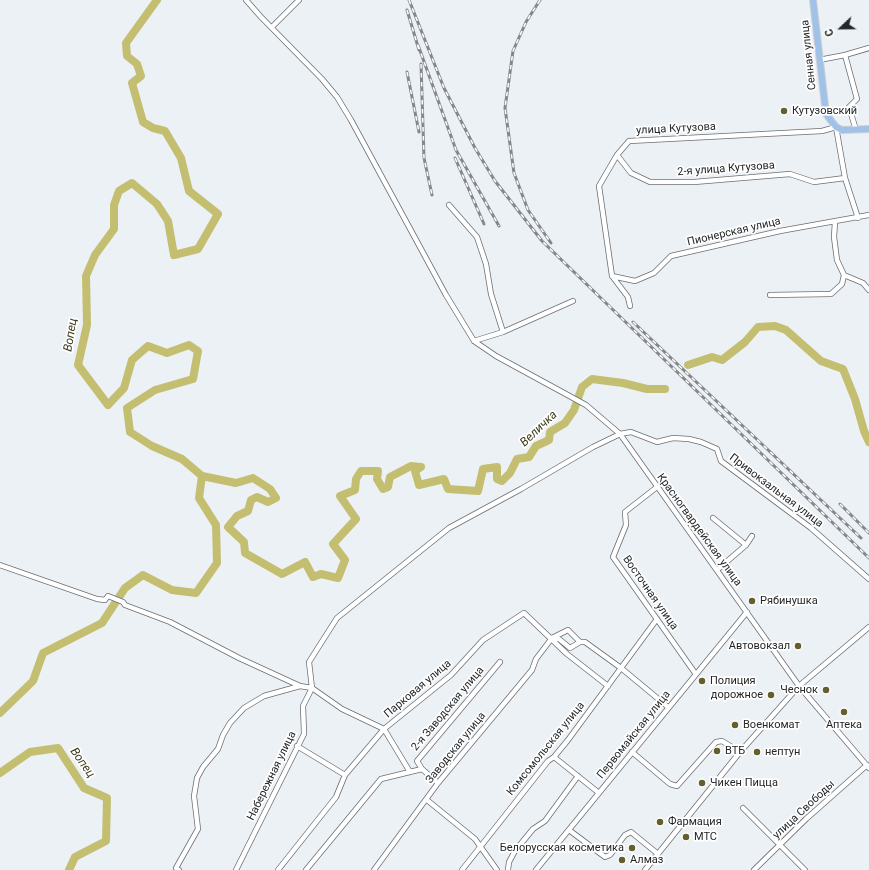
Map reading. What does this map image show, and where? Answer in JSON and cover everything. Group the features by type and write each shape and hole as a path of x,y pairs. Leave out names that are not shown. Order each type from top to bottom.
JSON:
{"main road":[{"name":"Сенная улица","path":"813,0 826,114 836,127"},
{"name":"улица Кутузова","path":"836,127 842,130 869,129"}],"street":[{"path":"247,0 337,97 355,127 446,295 474,341 503,332 574,301"},
{"path":"272,27 299,0"},
{"path":"819,60 845,56 869,48"},
{"path":"845,56 857,99 849,106 856,130"},
{"path":"836,127 845,178 858,218"},
{"name":"улица Кутузова","path":"612,276 599,186 617,155 629,141 822,131 836,127"},
{"name":"2-я улица Кутузова","path":"617,155 631,173 650,182 694,182 790,174 814,182 845,178"},
{"path":"449,205 477,237 486,264 491,294 503,332"},
{"name":"Пионерская улица","path":"612,276 635,281 654,273 671,256 780,230 835,222 869,215"},
{"path":"770,295 831,294 842,284 844,275 838,260 834,237 835,222"},
{"path":"844,275 863,283 869,290"},
{"path":"612,276 628,297 630,306"},
{"path":"863,283 869,281"},
{"name":"Красногвардейская улица","path":"474,341 496,356 570,398 586,405 620,434 799,686 868,767"},
{"name":"Привокзальная улица","path":"620,434 632,432 657,442 673,438 689,439 701,442 716,449 721,461 811,528 869,579"},
{"path":"312,688 309,662 337,618 449,528 521,489 593,447 620,434"},
{"name":"Восточная улица","path":"658,487 625,512 626,524 613,557 695,673"},
{"path":"713,518 746,545"},
{"path":"717,570 746,545 752,536"},
{"path":"0,565 97,599 105,600 108,596 112,599 123,602 124,605 170,622 239,658 300,686"},
{"name":"Первомайская улица","path":"536,870 695,673 747,612"},
{"name":"Парковая улица","path":"177,869 198,829 194,796 197,778 203,767 218,749 223,735 230,723 254,700 300,686 312,688 342,709 384,729 451,676 484,640 524,613 552,638"},
{"name":"Комсомольская улица","path":"462,870 548,761 554,758 656,619"},
{"path":"645,870 740,752 799,686 869,627"},
{"path":"552,638 568,630 580,642"},
{"path":"552,638 559,639 570,648 580,642 585,642 621,668 668,707"},
{"path":"552,638 567,654 608,686"},
{"name":"Заводская улица","path":"374,870 427,800 438,782 532,670 536,659 552,638"},
{"name":"2-я Заводская улица","path":"438,782 422,769 417,760 500,662"},
{"name":"Набережная улица","path":"236,870 304,734 304,706 312,688"},
{"path":"278,870 336,796 345,774 384,729 410,772"},
{"path":"632,752 670,784 677,786 716,742 722,740 740,752"},
{"path":"298,746 345,774"},
{"path":"554,758 599,792"},
{"name":"улица Свободы","path":"754,870 780,844 868,767"},
{"name":"2-я Заводская улица","path":"306,870 381,779 422,769"},
{"path":"508,870 509,862 515,851 532,829 545,822 578,776"},
{"path":"427,800 475,840 497,870"},
{"path":"743,808 805,870"},
{"path":"569,830 605,857 610,855 625,835 631,832 658,854"}],"waterway":[{"name":"Вопец","path":"0,713 33,681 43,653 102,623 125,588 143,575 172,590 196,593 217,563 216,525 199,498 202,476 182,459 152,446 130,432 127,408 155,390 193,379 198,351 189,345 167,353 148,346 132,360 124,388 108,405 78,365 87,325 86,276 95,255 114,229 114,205 119,191 132,183 157,204 168,221 174,255 198,249 218,214 189,191 181,158 165,131 153,128 143,122 132,83 141,76 137,64 127,56 126,43 157,0"},
{"name":"Величка","path":"688,365 712,357 722,360 745,342 758,327 775,326 786,330 821,361 843,369 855,399 864,431 869,442"},
{"name":"Величка","path":"202,476 236,483 253,478 270,489 276,498 268,502 257,497 251,500 248,511 237,516 228,527 244,542 245,553 282,574 305,562 313,577 321,574 338,578 345,560 333,544 356,519 340,496 355,490 356,479 361,471 378,471 377,479 383,489 388,487 390,477 411,466 421,467 415,471 419,485 444,479 448,489 478,491 483,469 497,467 497,479 502,481 510,473 517,459 529,457 536,446 549,440 550,432 565,423 574,410 582,387 592,379 623,383 647,389 665,389"},
{"name":"Вопец","path":"0,773 30,752 58,748 84,788 107,798 106,841 75,857 69,870"}],"railway":[{"path":"409,0 444,88 475,148 495,181 542,241 869,558"},
{"path":"540,0 526,22 513,51 505,108 514,173 528,210 551,243"},
{"path":"407,10 419,50"},
{"path":"418,45 456,150 499,226"},
{"path":"421,64 424,158 432,195"},
{"path":"407,72 419,132"},
{"path":"455,158 484,224"},
{"path":"633,322 861,538"},
{"path":"840,504 869,533"}],"place":[{"name":"Кутузовский","path":"784,111"},
{"name":"Рябинушка","path":"752,601"},
{"name":"Автовокзал","path":"798,646"},
{"name":"Полиция","path":"702,681"},
{"name":"Чеснок","path":"826,690"},
{"name":"дорожное","path":"771,695"},
{"name":"Аптека","path":"844,712"},
{"name":"Военкомат","path":"735,725"},
{"name":"ВТБ","path":"717,751"},
{"name":"нептун","path":"757,752"},
{"name":"Чикен Пицца","path":"702,783"},
{"name":"Фармация","path":"660,822"},
{"name":"МТС","path":"686,837"},
{"name":"Белорусская косметика","path":"632,848"},
{"name":"Алмаз","path":"622,860"}]}
